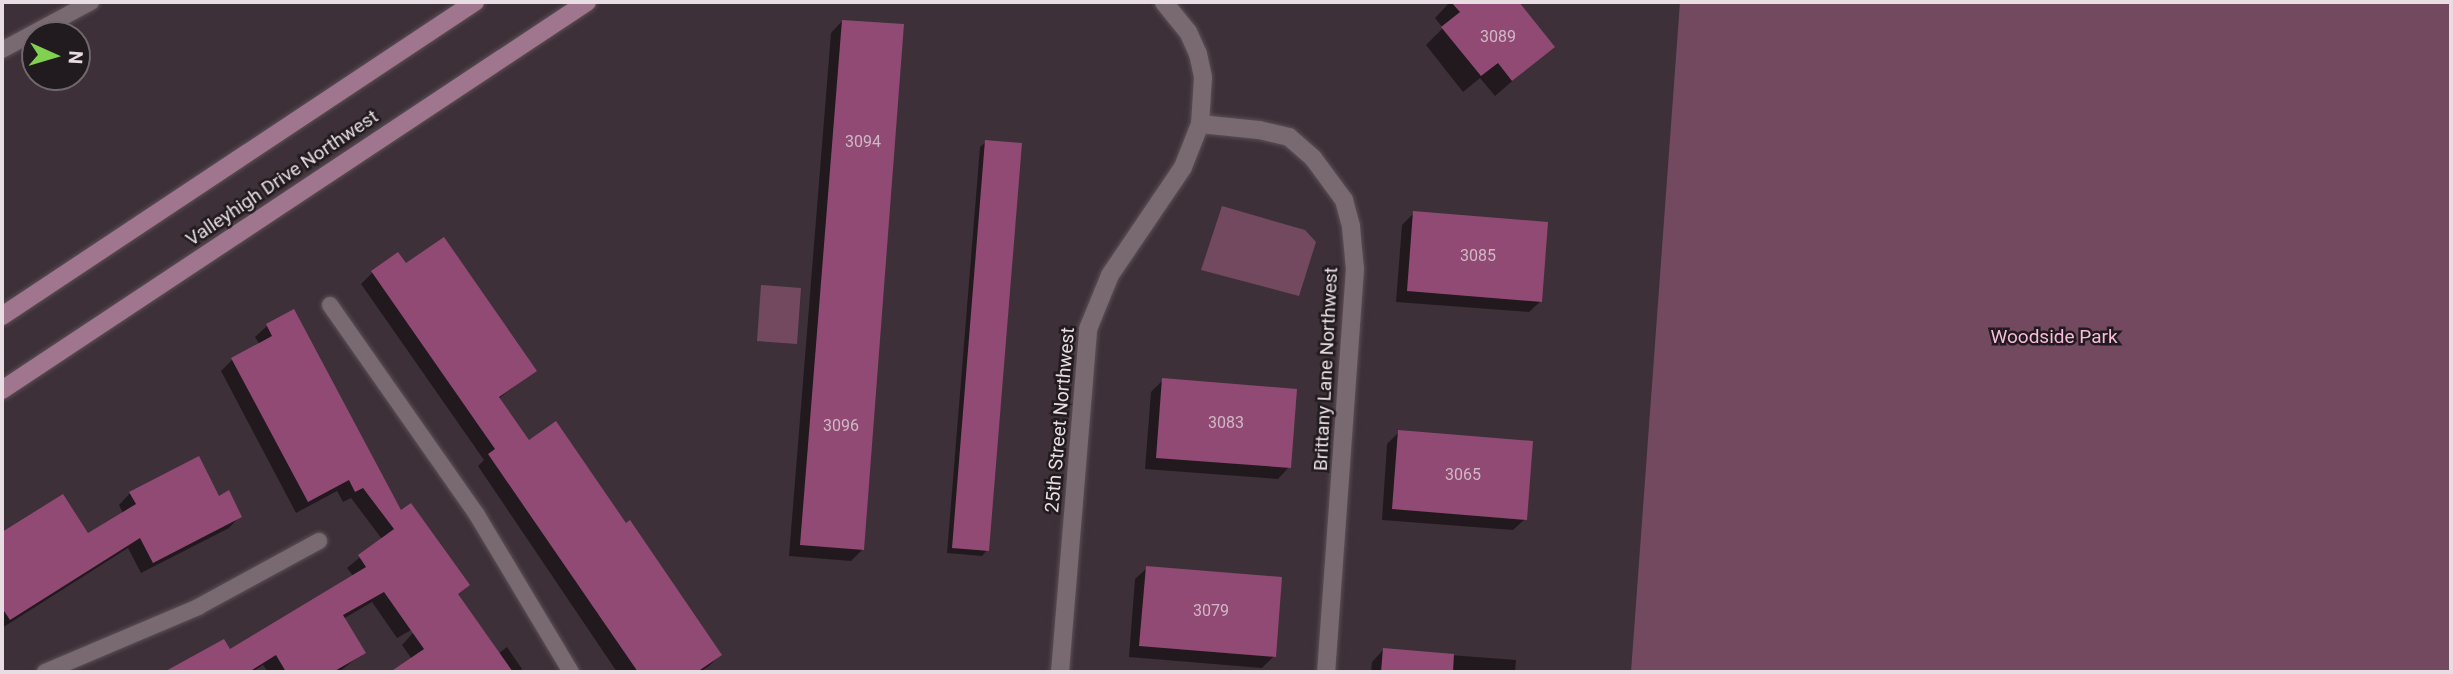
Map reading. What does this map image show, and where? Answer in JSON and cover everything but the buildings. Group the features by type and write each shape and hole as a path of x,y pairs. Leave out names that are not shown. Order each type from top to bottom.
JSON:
{"main road":[{"name":"Valleyhigh Drive Northwest","path":"2,316 475,2"},
{"name":"Valleyhigh Drive Northwest","path":"2,390 587,2"}],"street":[{"name":"25th Street Northwest","path":"1060,672 1088,328 1110,275 1182,167 1200,124 1203,77 1198,54 1188,32 1164,2"},
{"name":"Brittany Lane Northwest","path":"1200,124 1259,130 1289,138 1312,158 1344,200 1351,227 1355,269 1326,672"}],"lane":[{"path":"2,50 90,2"},
{"path":"330,305 477,515 571,672"},
{"path":"44,672 198,607 319,541"}],"green space":[{"name":"Woodside Park","path":"1680,2 2451,2 2451,672 1631,672"},
{"path":"1222,206 1305,230 1316,242 1299,296 1201,270"},
{"path":"761,285 801,288 797,344 757,341"}]}
